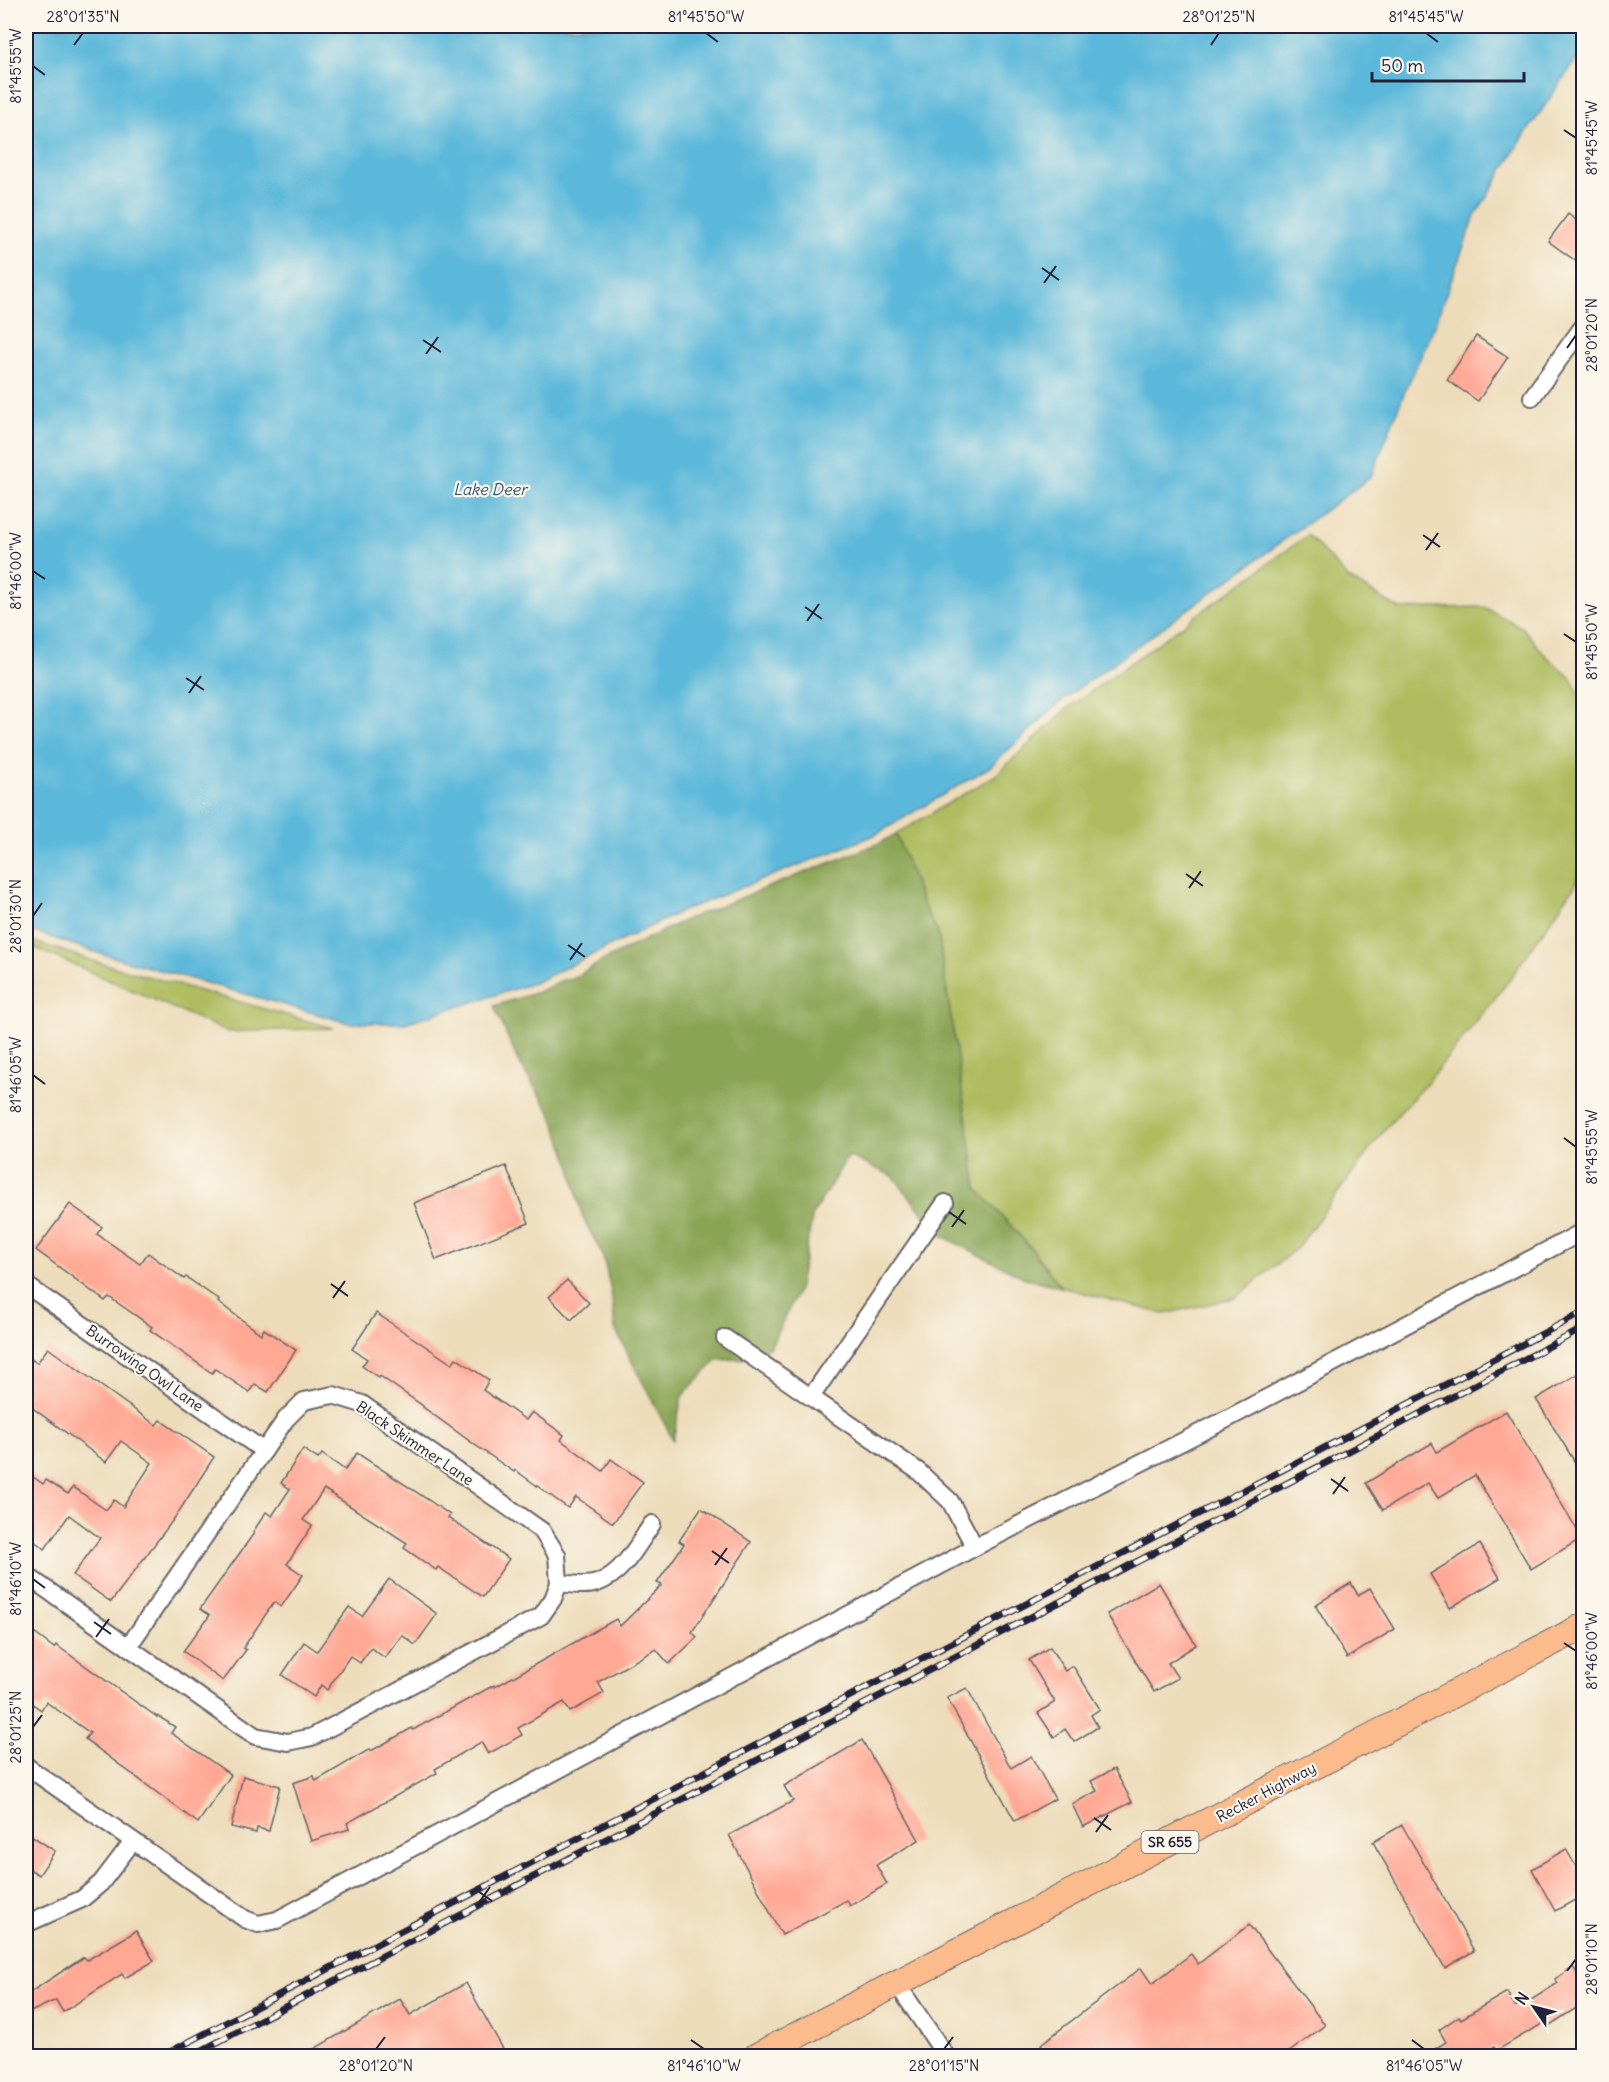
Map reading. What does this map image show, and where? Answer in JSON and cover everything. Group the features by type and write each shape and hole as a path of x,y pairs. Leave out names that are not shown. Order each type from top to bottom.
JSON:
{"main road":[{"name":"Recker Highway","path":"757,2056 1584,1626"}],"street":[{"path":"1533,397 1584,325"},
{"path":"811,1397 945,1203"},
{"path":"26,1766 244,1919 258,1924 277,1920 975,1547 1221,1422 1584,1231"},
{"name":"Burrowing Owl Lane","path":"26,1285 264,1451"},
{"path":"725,1338 918,1470 950,1501 975,1547"},
{"name":"Black Skimmer Lane","path":"128,1647 286,1419 304,1401 333,1395 362,1404 542,1531 557,1555 559,1583"},
{"path":"26,1575 255,1736 288,1742 312,1737 541,1616 553,1599 559,1583 595,1584 609,1576 627,1561 652,1524"},
{"path":"26,1924 82,1899 101,1883 133,1841"},
{"path":"897,1984 946,2056"}],"green space":[{"path":"1308,535 1349,579 1400,609 1484,607 1523,628 1544,654 1571,678 1583,702 1583,868 1574,887 1507,983 1431,1078 1385,1129 1297,1248 1235,1298 1164,1314 1061,1287 1030,1247 977,1189 938,933 924,907 896,834 996,775 1068,708"},
{"path":"896,834 924,907 938,933 977,1189 1030,1247 1061,1287 1025,1278 940,1235 893,1176 848,1156 813,1214 798,1291 770,1347 743,1359 717,1360 682,1396 673,1440 615,1329 611,1291 603,1256 582,1216 570,1163 551,1113 518,1061 494,1006 538,992 563,980 572,979 606,959 687,919 880,843"},
{"path":"26,939 93,961 333,1028 228,1032 26,944"}],"water":[{"name":"Lake Deer","path":"26,26 1583,26 1583,50 1520,142 1475,216 1431,334 1405,391 1371,477 1061,701 990,767 875,835 682,911 534,983 405,1023 349,1023 95,952 26,929"}],"building":[{"path":"1568,214 1584,226 1584,267 1548,241"},
{"path":"1476,336 1508,357 1478,401 1447,380"},
{"path":"506,1166 529,1223 436,1260 414,1203"},
{"path":"70,1204 102,1227 97,1234 140,1264 148,1253 184,1279 186,1277 219,1300 218,1302 261,1334 264,1329 296,1350 268,1392 255,1384 249,1392 215,1369 212,1373 150,1330 152,1327 109,1297 105,1301 36,1250"},
{"path":"567,1280 589,1303 571,1320 549,1297"},
{"path":"376,1313 452,1364 456,1358 489,1380 483,1390 526,1420 532,1412 564,1435 561,1440 603,1471 611,1459 643,1482 613,1523 576,1497 568,1508 475,1445 380,1376 379,1378 362,1366 367,1359 352,1349"},
{"path":"48,1348 156,1425 160,1420 214,1457 176,1516 111,1602 73,1575 100,1538 69,1515 45,1549 26,1535 26,1472 43,1484 46,1480 68,1494 73,1487 106,1510 114,1500 123,1507 152,1463 121,1441 106,1462 26,1403 26,1356 37,1363"},
{"path":"1584,1370 1584,1477 1536,1399"},
{"path":"1506,1411 1582,1538 1531,1569 1475,1475 1438,1498 1428,1483 1383,1510 1366,1483 1432,1443 1437,1452"},
{"path":"303,1449 318,1459 322,1454 345,1470 357,1453 430,1501 450,1515 448,1518 509,1559 483,1597 438,1567 436,1570 404,1548 407,1543 324,1489 303,1520 312,1526 287,1564 303,1575 281,1607 274,1602 243,1648 246,1650 223,1681 183,1651 210,1615 200,1609 254,1533 266,1512 272,1516 290,1489 281,1483"},
{"path":"701,1508 751,1542 692,1632 697,1637 669,1664 656,1649 598,1682 604,1693 570,1712 564,1702 518,1728 522,1735 488,1754 481,1742 435,1769 437,1773 347,1823 349,1829 311,1841 293,1783 314,1776 316,1781 370,1749 371,1751 412,1728 413,1730 494,1685 495,1687 616,1619 620,1626 662,1585 657,1583 684,1544 679,1541"},
{"path":"1480,1544 1500,1578 1450,1608 1430,1574"},
{"path":"389,1579 437,1614 415,1645 402,1635 385,1658 371,1648 360,1663 350,1656 327,1690 321,1685 314,1697 282,1675 304,1642 317,1651 349,1607 362,1616"},
{"path":"1159,1583 1196,1645 1168,1663 1178,1678 1154,1692 1107,1614"},
{"path":"1351,1583 1358,1595 1370,1588 1395,1629 1347,1658 1315,1605"},
{"path":"26,1627 54,1648 56,1645 157,1717 175,1727 171,1733 231,1775 198,1823 85,1739 90,1733 46,1702 41,1710 26,1699"},
{"path":"1050,1647 1065,1671 1073,1666 1100,1709 1091,1715 1098,1727 1074,1742 1065,1729 1054,1737 1038,1713 1055,1702 1029,1660"},
{"path":"967,1688 1011,1768 1031,1756 1055,1799 1015,1821 947,1698"},
{"path":"862,1740 919,1840 876,1865 887,1884 850,1906 847,1900 782,1935 729,1835 793,1801 784,1786"},
{"path":"1114,1769 1132,1802 1083,1827 1072,1804 1097,1791 1091,1781"},
{"path":"243,1776 280,1786 269,1831 257,1828 256,1833 231,1827"},
{"path":"1402,1825 1474,1951 1445,1968 1373,1842"},
{"path":"26,1832 55,1851 39,1875 26,1867"},
{"path":"1566,1849 1584,1881 1584,1895 1555,1911 1532,1869"},
{"path":"1249,1925 1325,2025 1284,2056 1051,2056 1041,2044 1141,1968 1152,1984 1191,1954 1198,1964"},
{"path":"136,1931 154,1961 125,1978 122,1974 63,2012 56,2000 26,2014 26,1995 84,1957 87,1960"},
{"path":"1573,1967 1584,1984 1584,2003 1550,2025 1547,2021 1496,2051 1494,2047 1480,2056 1424,2056 1446,2042 1439,2030 1459,2016 1461,2019 1507,1992 1515,2007 1524,2002 1525,2004 1558,1983 1555,1979"},
{"path":"466,1983 507,2056 302,2056 400,1999 410,2015"}],"railway":[{"path":"162,2056 1584,1312"},
{"path":"191,2056 1584,1328"}]}
